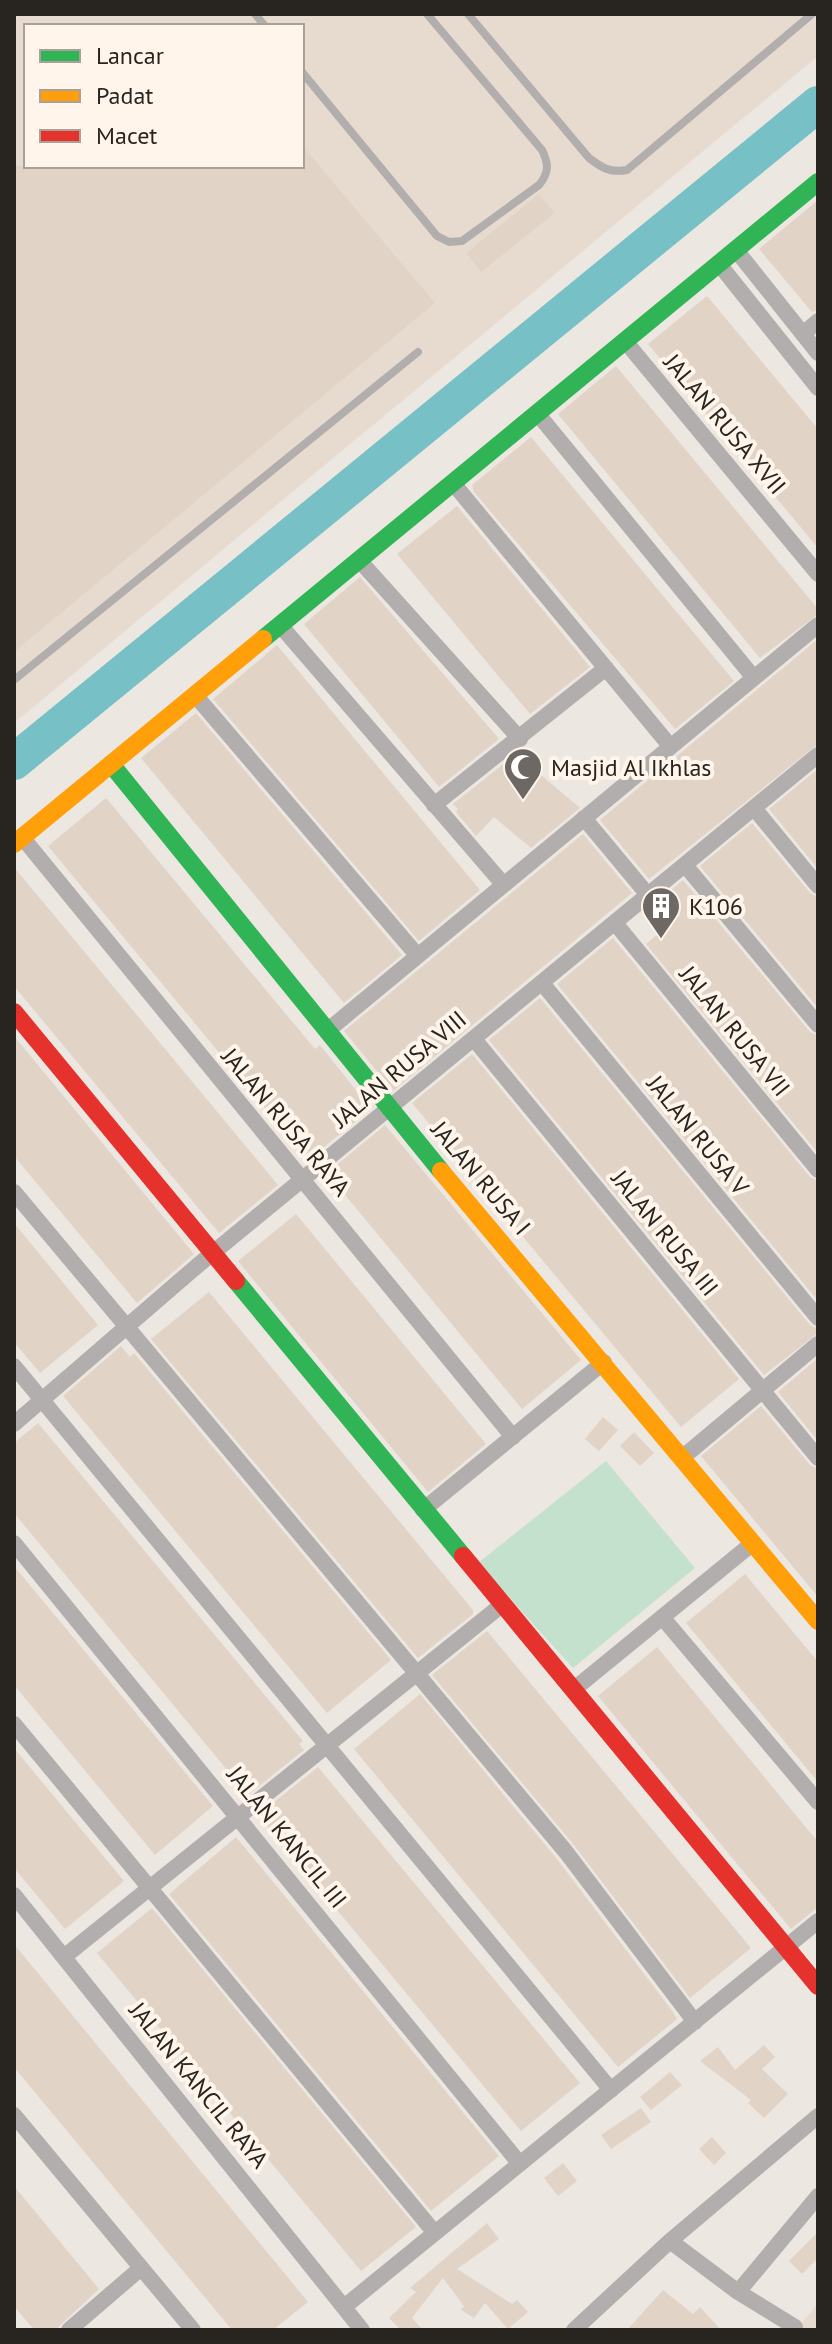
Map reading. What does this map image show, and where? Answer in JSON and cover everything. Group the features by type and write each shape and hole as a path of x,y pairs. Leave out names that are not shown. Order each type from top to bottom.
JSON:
{"street":[{"path":"18,841 818,182"},
{"path":"736,250 818,353"},
{"path":"719,264 818,388"},
{"path":"803,334 818,321"},
{"name":"JALAN RUSA XVII","path":"625,341 818,574"},
{"path":"537,413 754,678"},
{"path":"453,483 670,746"},
{"path":"359,560 520,739"},
{"path":"280,625 503,884"},
{"path":"327,1031 818,625"},
{"path":"434,805 606,668"},
{"path":"195,695 417,955"},
{"name":"JALAN RUSA VIII","path":"14,1424 125,1327 818,755"},
{"name":"JALAN RUSA I","path":"111,764 390,1108 818,1621"},
{"path":"754,808 818,886"},
{"path":"584,818 648,895"},
{"name":"JALAN RUSA RAYA","path":"18,841 303,1180 513,1437"},
{"path":"685,865 818,1025"},
{"name":"JALAN RUSA VII","path":"615,923 818,1170"},
{"name":"JALAN RUSA V","path":"542,983 818,1318"},
{"path":"14,1012 818,1986"},
{"name":"JALAN RUSA III","path":"474,1039 818,1458"},
{"path":"14,1192 566,1852 695,2022"},
{"path":"683,1457 818,1344"},
{"path":"423,1510 604,1362"},
{"path":"14,1366 611,2090"},
{"name":"JALAN KANCIL III","path":"14,1543 520,2164"},
{"path":"573,1690 753,1543"},
{"path":"65,1956 503,1604"},
{"path":"662,1617 818,1802"},
{"path":"14,1724 435,2233"},
{"name":"JALAN KANCIL RAYA","path":"14,1895 362,2330"},
{"path":"344,2307 818,1921"},
{"path":"14,2115 193,2330"},
{"path":"574,2330 670,2241 818,2116"},
{"path":"738,2292 818,2196"},
{"path":"670,2241 738,2292 795,2327"},
{"path":"69,2330 141,2268"}],"lane":[{"path":"304,74 437,236 449,242 462,241 539,185 546,176 548,162 542,150 427,14"},
{"path":"468,14 589,158 602,169 616,172 627,170 812,14"},
{"path":"14,680 418,352"}],"shaded area":[{"path":"14,14 818,14 818,56 14,723"},
{"path":"818,2303 818,2330 796,2330"}],"green space":[{"path":"606,1461 695,1568 573,1668 478,1563"}],"building":[{"path":"304,147 435,303 14,652 14,166 304,168"},
{"path":"539,194 555,213 481,272 466,253"},
{"path":"818,200 818,310 812,312 759,249"},
{"path":"707,296 818,429 818,548 648,344"},
{"path":"616,366 818,609 818,614 760,658 558,414"},
{"path":"531,437 734,681 675,729 474,492 472,485"},
{"path":"457,506 590,667 530,714 397,554"},
{"path":"360,577 499,739 439,787 304,624"},
{"path":"818,639 818,744 649,879 600,820"},
{"path":"277,645 480,890 419,941 213,699"},
{"path":"196,713 402,955 344,1003 141,758"},
{"name":"Masjid Al Ikhlas","path":"516,754 580,808 531,848 494,817 476,836 453,804"},
{"path":"818,769 818,869 769,809"},
{"path":"106,798 315,1049 320,1045 371,1109 308,1160 48,846"},
{"path":"752,823 810,893 818,897 818,1008 700,866"},
{"path":"583,834 632,893 393,1091 344,1031"},
{"path":"14,867 278,1185 219,1233 14,986"},
{"path":"683,880 810,1032 818,1036 818,1153 646,944 676,919 660,899"},
{"path":"613,938 810,1177 818,1181 818,1301 557,984"},
{"path":"540,998 810,1325 818,1329 818,1333 764,1375 489,1040"},
{"path":"14,1036 194,1254 137,1303 14,1156"},
{"path":"472,1054 739,1379 681,1427 412,1103"},
{"path":"385,1125 581,1360 522,1409 327,1173"},
{"path":"296,1214 486,1444 428,1492 238,1261"},
{"path":"14,1223 98,1325 40,1373 14,1342"},
{"path":"209,1292 473,1610 473,1614 418,1658 151,1339"},
{"path":"121,1346 130,1357 134,1353 391,1660 327,1713 63,1396"},
{"path":"818,1358 818,1441 778,1392"},
{"path":"761,1406 810,1465 818,1469 818,1597 701,1456"},
{"path":"603,1417 618,1430 599,1451 585,1439"},
{"path":"38,1423 303,1741 299,1744 304,1750 248,1795 14,1513 14,1443"},
{"path":"634,1432 654,1453 640,1466 620,1446"},
{"path":"14,1566 213,1806 155,1855 14,1685"},
{"path":"745,1574 818,1662 818,1782 686,1623"},
{"path":"487,1631 751,1948 690,1998 574,1845 432,1675"},
{"path":"657,1647 818,1842 818,1907 791,1929 598,1696"},
{"path":"420,1694 557,1859 677,2019 618,2067 354,1749"},
{"path":"14,1748 124,1881 65,1929 14,1868"},
{"path":"318,1767 580,2083 521,2131 258,1815"},
{"path":"236,1837 499,2156 431,2211 169,1894"},
{"path":"152,1908 416,2227 361,2271 97,1953"},
{"path":"14,1944 308,2302 273,2330 232,2330 14,2067"},
{"path":"764,2045 775,2057 762,2069 788,2094 764,2118 748,2103 751,2100 700,2061 718,2047 735,2070"},
{"path":"670,2072 682,2085 651,2110 640,2097"},
{"path":"641,2108 651,2122 611,2149 601,2135"},
{"path":"712,2137 726,2153 714,2165 699,2149"},
{"path":"563,2163 577,2181 558,2196 544,2178"},
{"path":"14,2186 99,2289 55,2330 34,2330 14,2306"},
{"path":"487,2223 499,2239 457,2269 512,2304 517,2300 528,2312 508,2329 485,2303 474,2318 461,2310 464,2306 443,2278 412,2318 423,2330 401,2330 389,2318 416,2292 410,2288"},
{"path":"818,2232 818,2258 802,2274 789,2261"},
{"path":"663,2290 693,2314 700,2307 721,2330 627,2330"}],"waterway":[{"path":"14,762 818,104"}],"traffic: fast":[{"path":"263,639 818,182"},
{"path":"111,764 441,1171"},
{"path":"236,1281 463,1556"}],"traffic: slow":[{"path":"14,844 263,639"},
{"path":"441,1171 818,1621"}],"traffic: jam":[{"path":"14,1012 236,1281"},
{"path":"463,1556 818,1986"}],"place":[{"name":"Masjid Al Ikhlas","path":"523,801"},
{"name":"K106","path":"661,940"}]}
